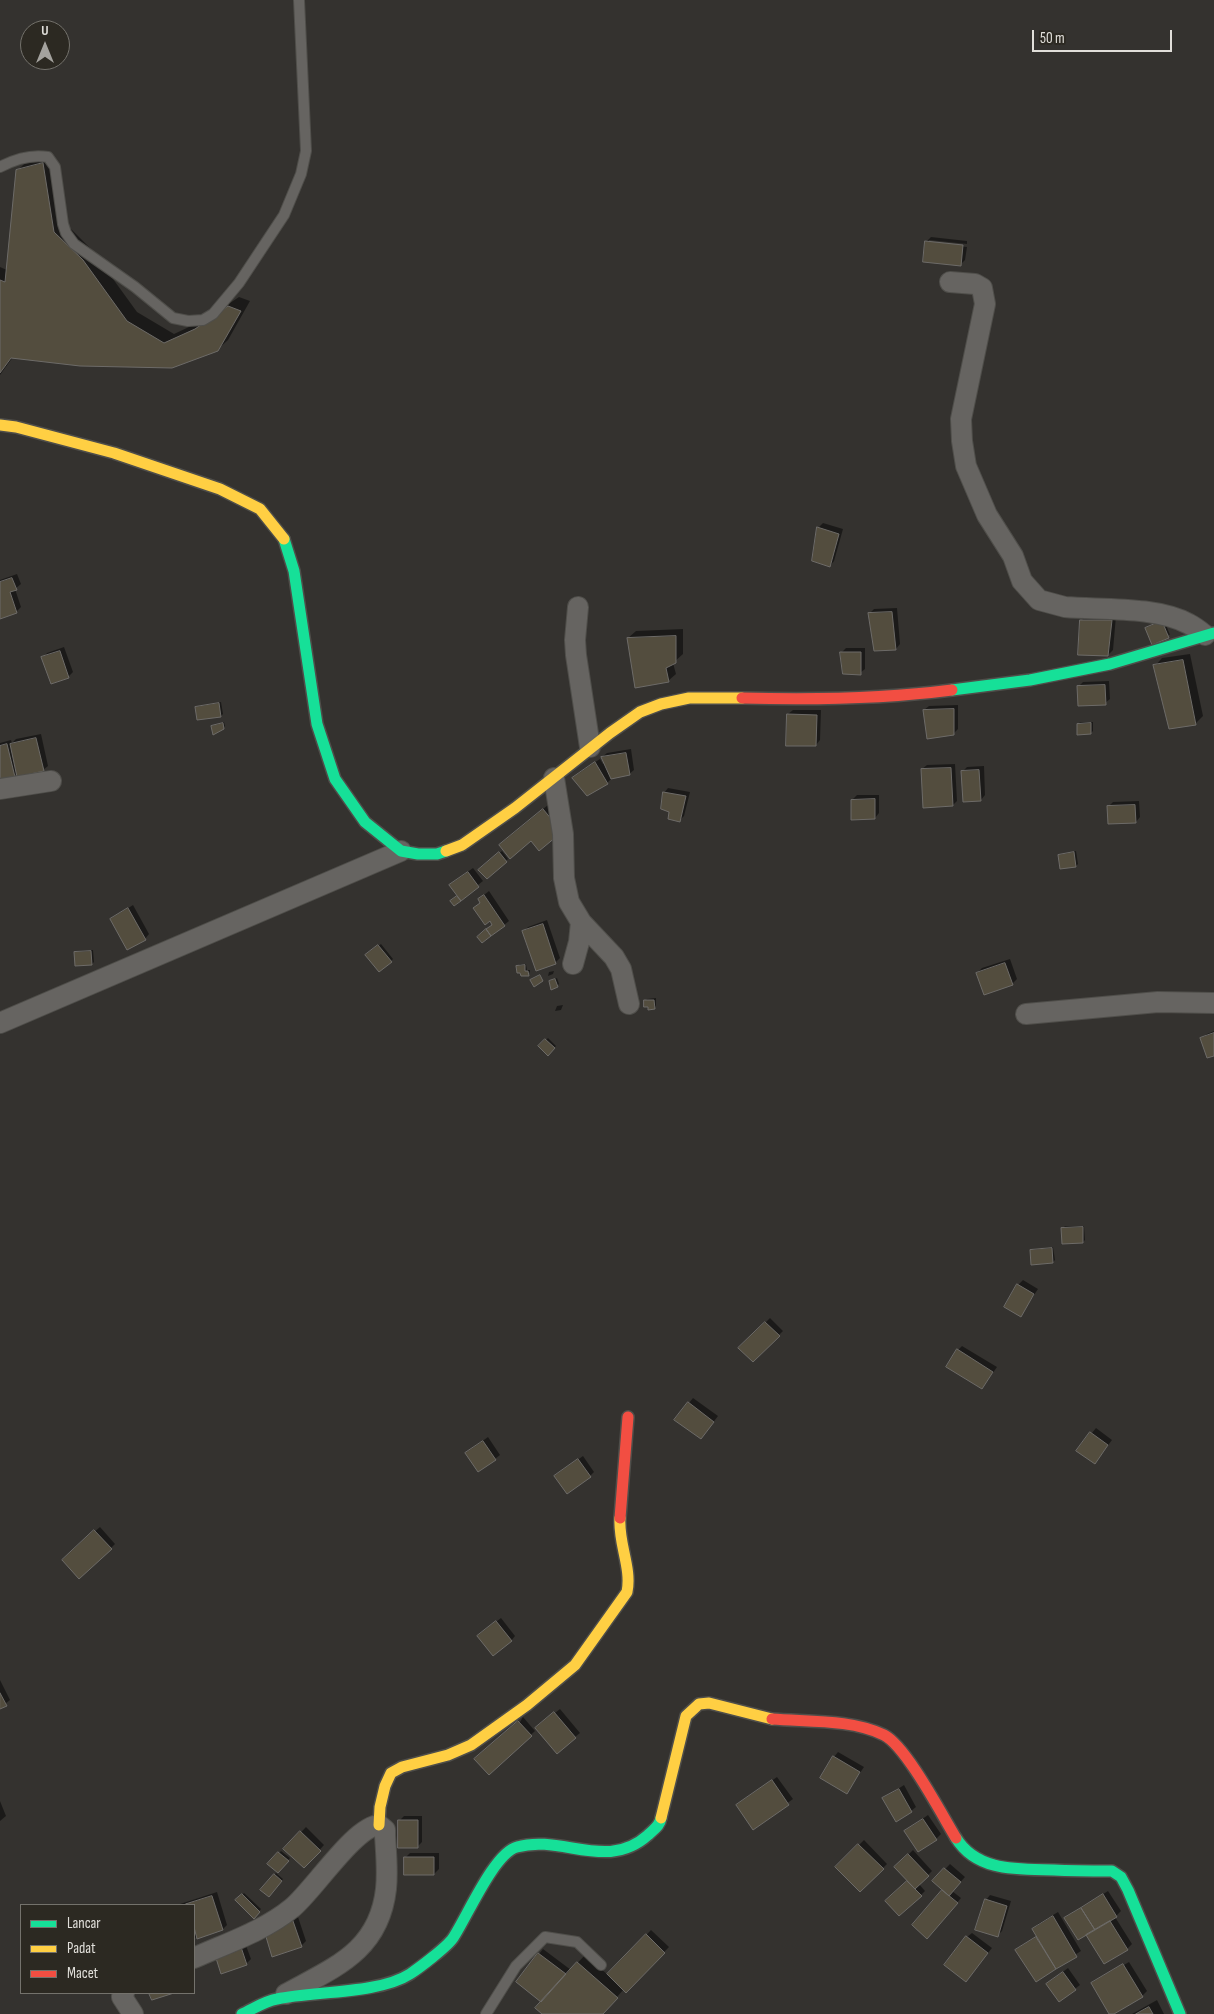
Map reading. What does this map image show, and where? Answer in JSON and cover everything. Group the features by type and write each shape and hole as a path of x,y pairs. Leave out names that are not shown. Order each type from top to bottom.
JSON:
{"main road":[{"path":"0,425 16,426 114,453 220,489 260,509 285,540 294,571 317,724 336,779 364,822 401,851 418,854 437,854 462,845 483,832 590,748 640,712 661,704 689,698 717,697 807,700 902,696 1030,680 1092,667 1210,634"},
{"path":"379,1825 384,1786 391,1773 402,1767 448,1755 471,1744 527,1705 575,1665 625,1596 629,1583 619,1531 628,1417"},
{"path":"242,2014 276,1999 384,1985 410,1974 452,1940 497,1863 507,1852 515,1847 541,1845 608,1852 628,1849 640,1842 660,1824 686,1716 699,1704 709,1703 770,1719 842,1724 863,1728 886,1736 905,1754 962,1847 970,1855 989,1865 1007,1870 1112,1871 1121,1876 1180,2014"}],"street":[{"path":"950,282 975,284 982,288 984,295 985,304 961,419 962,441 969,474 987,515 1013,556 1022,581 1039,600 1065,608 1154,613 1174,618 1210,634"},
{"path":"578,608 575,640 576,655 590,748"},
{"path":"554,778 563,834 566,890 581,922 614,957 621,969 629,1004"},
{"path":"0,789 51,781"},
{"path":"0,1023 401,851"},
{"path":"573,964 580,942 581,922"},
{"path":"1026,1014 1158,1002 1214,1003"},
{"path":"195,1958 251,1933 293,1908 351,1843 369,1826 379,1825 386,1835 386,1887 383,1906 365,1943 345,1962 276,1999"},
{"path":"124,1994 122,1997 133,2014"}],"lane":[{"path":"0,167 21,158 37,155 48,157 55,167 63,224 66,233 74,244 135,286 173,318 188,321 203,320 213,314 239,283 284,215 301,174 306,151 299,0"},
{"path":"486,2014 516,1966 545,1937 577,1942 601,1965"}],"building":[{"path":"43,163 54,232 83,260 127,321 164,343 195,329 228,306 241,311 218,351 172,368 80,366 11,358 0,373 0,280 5,282 16,170"},
{"path":"925,241 963,245 961,266 923,262"},
{"path":"817,527 839,534 830,567 812,561"},
{"path":"12,578 17,590 10,592 17,613 0,619 0,582"},
{"path":"892,612 896,650 874,651 868,613"},
{"path":"1080,620 1112,620 1108,656 1078,655"},
{"path":"1162,621 1169,638 1152,645 1145,628"},
{"path":"676,636 676,663 666,668 669,682 635,688 627,638"},
{"path":"60,651 69,678 51,684 41,657"},
{"path":"840,652 861,652 861,675 843,674"},
{"path":"1183,660 1196,725 1169,729 1153,665"},
{"path":"1105,685 1106,705 1078,706 1077,686"},
{"path":"219,703 221,717 197,720 195,707"},
{"path":"954,709 954,735 927,739 923,710"},
{"path":"787,714 817,715 816,746 786,746"},
{"path":"223,723 224,729 213,735 211,726"},
{"path":"1091,723 1091,734 1077,735 1077,724"},
{"path":"36,738 44,771 17,777 10,744"},
{"path":"7,744 15,777 0,781 0,746"},
{"path":"626,753 630,775 611,779 601,757"},
{"path":"595,762 608,784 587,796 572,778"},
{"path":"951,768 953,806 923,808 921,769"},
{"path":"979,770 981,801 963,802 961,771"},
{"path":"663,792 686,796 680,822 668,819 669,812 661,809"},
{"path":"875,799 875,819 851,820 851,800"},
{"path":"1135,805 1136,823 1108,824 1107,806"},
{"path":"543,809 562,832 539,851 531,841 510,859 499,845"},
{"path":"499,852 507,862 487,879 478,870"},
{"path":"1074,852 1076,867 1060,869 1058,855"},
{"path":"468,872 479,887 461,901 449,885"},
{"path":"484,895 505,926 491,936 486,929 492,925 490,921 485,925 473,908 480,903 478,899"},
{"path":"457,896 461,901 454,906 450,901"},
{"path":"128,908 146,940 127,950 110,919"},
{"path":"543,924 556,964 536,971 522,931"},
{"path":"486,929 491,936 482,943 477,937"},
{"path":"378,945 392,962 379,972 365,955"},
{"path":"91,951 92,965 75,966 74,952"},
{"path":"1005,963 1013,985 984,995 976,973"},
{"path":"525,965 525,971 528,971 529,976 521,976 520,973 517,973 516,966"},
{"path":"540,975 543,981 534,987 530,980"},
{"path":"555,979 558,987 551,990 549,981"},
{"path":"644,1000 654,1000 655,1009 648,1010 648,1007 644,1007"},
{"path":"1214,1033 1214,1056 1207,1058 1200,1038"},
{"path":"545,1039 555,1048 548,1056 538,1046"},
{"path":"1083,1227 1083,1243 1062,1244 1061,1228"},
{"path":"1052,1248 1053,1263 1031,1265 1030,1250"},
{"path":"1017,1284 1034,1294 1021,1317 1004,1307"},
{"path":"765,1322 780,1336 753,1362 738,1348"},
{"path":"957,1349 993,1372 982,1389 946,1367"},
{"path":"688,1402 714,1422 701,1439 674,1420"},
{"path":"1090,1432 1108,1445 1095,1464 1076,1451"},
{"path":"483,1441 496,1460 478,1472 465,1453"},
{"path":"578,1459 591,1477 567,1494 554,1476"},
{"path":"94,1530 112,1549 79,1579 62,1560"},
{"path":"496,1621 512,1641 493,1656 477,1636"},
{"path":"0,1693 7,1706 0,1709"},
{"path":"554,1712 576,1738 557,1754 535,1728"},
{"path":"518,1721 532,1736 489,1775 474,1759"},
{"path":"833,1756 860,1772 847,1794 820,1778"},
{"path":"772,1780 789,1805 753,1830 736,1805"},
{"path":"899,1789 912,1812 896,1822 882,1798"},
{"path":"923,1819 937,1840 918,1852 904,1831"},
{"path":"398,1820 418,1820 418,1848 398,1848"},
{"path":"300,1831 321,1851 304,1868 283,1849"},
{"path":"858,1844 884,1869 860,1892 835,1867"},
{"path":"278,1852 289,1861 278,1873 267,1864"},
{"path":"908,1854 929,1876 915,1889 894,1867"},
{"path":"404,1857 434,1857 434,1875 404,1875"},
{"path":"944,1868 961,1882 949,1896 932,1881"},
{"path":"274,1874 282,1881 269,1897 260,1890"},
{"path":"907,1881 922,1896 899,1916 885,1901"},
{"path":"942,1890 958,1903 927,1939 912,1925"},
{"path":"242,1894 260,1912 254,1919 235,1900"},
{"path":"1103,1894 1117,1917 1095,1930 1081,1908"},
{"path":"212,1896 223,1930 197,1939 195,1931 195,1904 186,1904"},
{"path":"985,1899 1007,1906 998,1937 975,1930"},
{"path":"1081,1908 1095,1930 1078,1940 1064,1918"},
{"path":"1053,1916 1077,1957 1056,1969 1032,1929"},
{"path":"293,1921 302,1947 272,1957 264,1930"},
{"path":"1110,1921 1128,1950 1104,1964 1086,1935"},
{"path":"646,1934 665,1953 626,1993 607,1974"},
{"path":"966,1936 988,1953 966,1982 944,1965"},
{"path":"1036,1937 1056,1969 1036,1982 1015,1950"},
{"path":"241,1947 247,1965 221,1974 215,1955"},
{"path":"538,1953 566,1974 541,2002 516,1982"},
{"path":"577,1962 618,1998 603,2014 542,2014 535,2008"},
{"path":"1123,1964 1143,1997 1114,2014 1109,2014 1091,1983"},
{"path":"1063,1972 1076,1990 1059,2002 1046,1984"},
{"path":"149,1994 171,1994 152,2000"},
{"path":"1149,2007 1153,2014 1136,2014"}],"traffic: fast":[{"path":"284,539 294,571 317,724 335,779 365,822 401,851 418,854 437,854 446,851"},
{"path":"952,690 1030,680 1110,664 1214,633"},
{"path":"242,2014 277,1999 364,1989 397,1980 410,1974 450,1942 490,1873 508,1852 517,1847 534,1844 600,1852 617,1851 632,1846 648,1835 658,1825 661,1818"},
{"path":"956,1838 975,1857 999,1866 1026,1869 1112,1871 1121,1877 1180,2014"}],"traffic: slow":[{"path":"0,425 16,427 114,453 220,489 260,509 284,539"},
{"path":"446,851 462,845 515,808 610,733 640,712 661,704 689,698 742,698"},
{"path":"379,1825 380,1807 385,1786 391,1773 402,1767 448,1755 471,1745 527,1705 575,1665 627,1592 628,1574 621,1537 620,1518"},
{"path":"661,1818 686,1716 699,1704 709,1703 772,1719"}],"traffic: jam":[{"path":"742,698 847,698 952,690"},
{"path":"620,1518 628,1417"},
{"path":"772,1719 844,1724 858,1726 884,1735 903,1752 913,1766 956,1838"}]}
